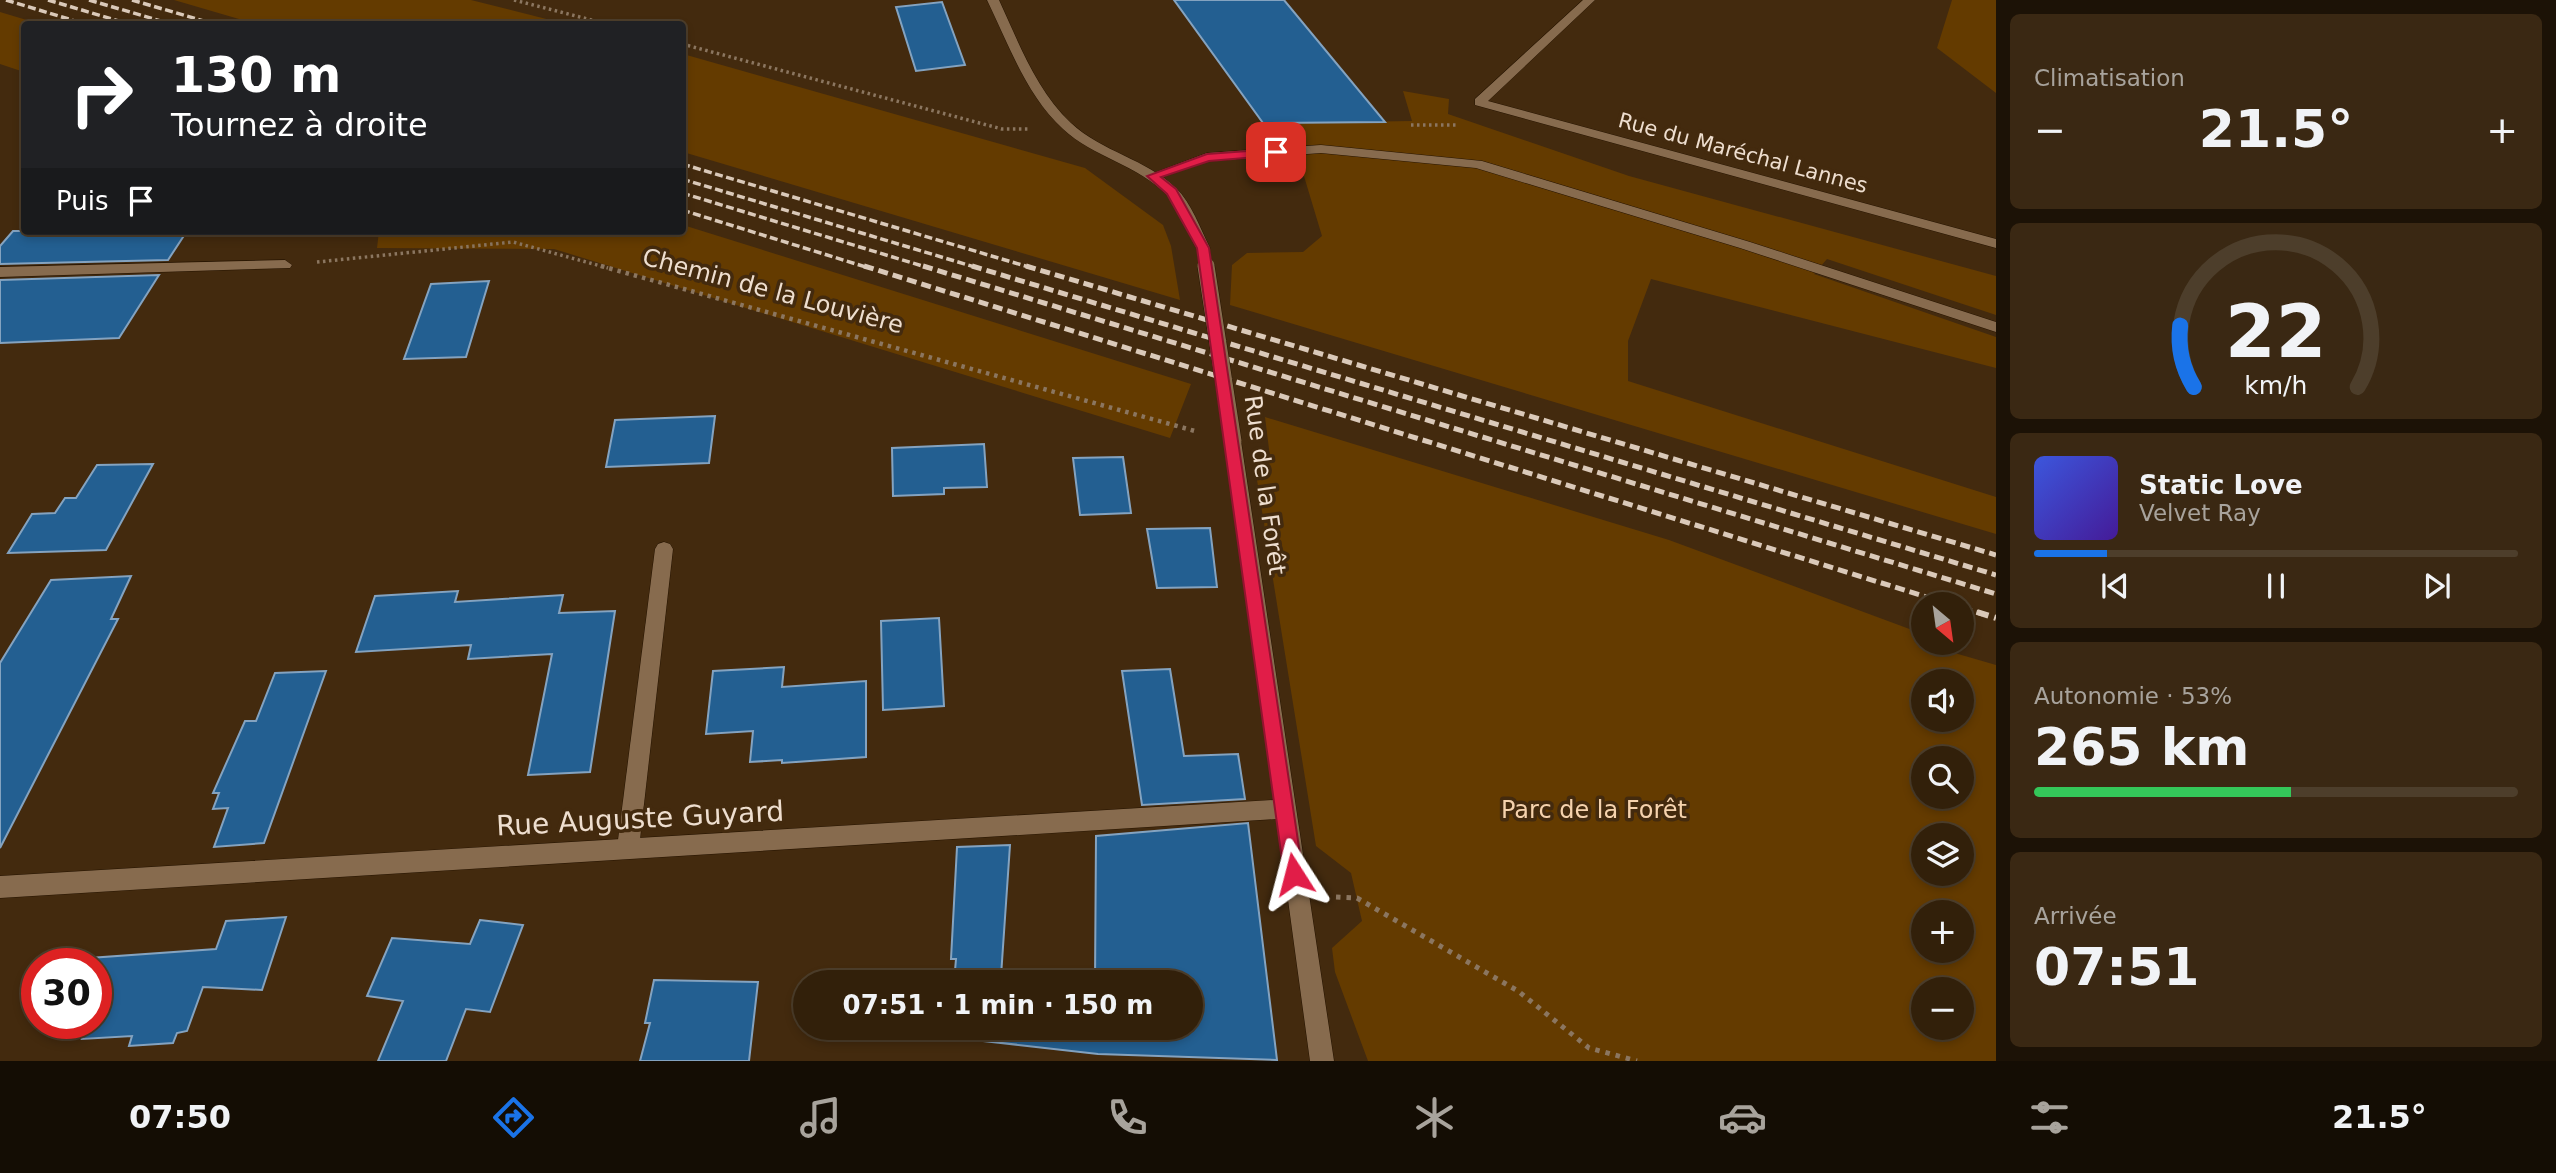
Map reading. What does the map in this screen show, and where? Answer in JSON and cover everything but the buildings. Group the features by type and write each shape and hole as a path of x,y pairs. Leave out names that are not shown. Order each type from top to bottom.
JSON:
{"street":[{"name":"Rue de la Forêt","path":"993,0 1043,98 1069,128 1123,163 1153,176 1171,192 1203,248 1322,1061"},
{"name":"Rue du Maréchal Lannes","path":"1589,0 1479,102 1996,244"},
{"path":"1153,176 1207,157 1321,149 1477,164 1745,245 1996,327"},
{"path":"0,272 285,265"},
{"path":"628,848 664,549"},
{"name":"Rue Auguste Guyard","path":"0,887 1283,809"}],"path":[{"path":"514,0 595,21"},
{"path":"686,45 1002,129 1069,128"},
{"name":"Chemin de la Louvière","path":"285,265 513,242 1233,441"},
{"path":"1297,896 1357,898 1518,991 1589,1048 1637,1061"}],"green space":[{"path":"174,0 471,0 554,21 246,21"},
{"path":"1952,0 1996,0 1996,93 1937,48"},
{"path":"0,12 30,21 21,21 21,71 0,64"},
{"path":"686,55 1085,168 1163,225 1171,246 1180,300 686,153"},
{"path":"1403,91 1449,99 1448,114 1629,176 1996,276 1996,315 1827,259 1814,274 1996,337 1996,368 1651,279 1628,341 1628,381 1996,497 1996,534 1230,305 1232,265 1247,253 1303,252 1322,236 1288,123 1412,121"},
{"path":"686,226 1191,384 1170,438 554,249 377,248 379,235 686,235"},
{"name":"Parc de la Forêt","path":"1265,417 1669,540 1911,630 1911,655 1962,655 1996,665 1996,1061 1368,1061 1335,972 1332,948 1362,921 1351,873 1316,846 1257,480 1263,459 1270,457"}],"railway":[{"path":"6,0 75,21"},
{"path":"48,0 119,21"},
{"path":"89,0 161,21"},
{"path":"132,0 204,21"},
{"path":"686,165 1032,268"},
{"path":"686,180 978,268"},
{"path":"686,194 929,268"},
{"path":"686,211 869,268"},
{"path":"864,266 1911,592"},
{"path":"923,266 1996,594"},
{"path":"972,266 1996,575"},
{"path":"1026,266 1996,555"},
{"path":"1974,611 1983,614"},
{"path":"1977,612 1996,618"}],"route":[{"path":"1276,152 1207,157 1153,176 1171,192 1186,213 1203,248 1294,874"}]}
